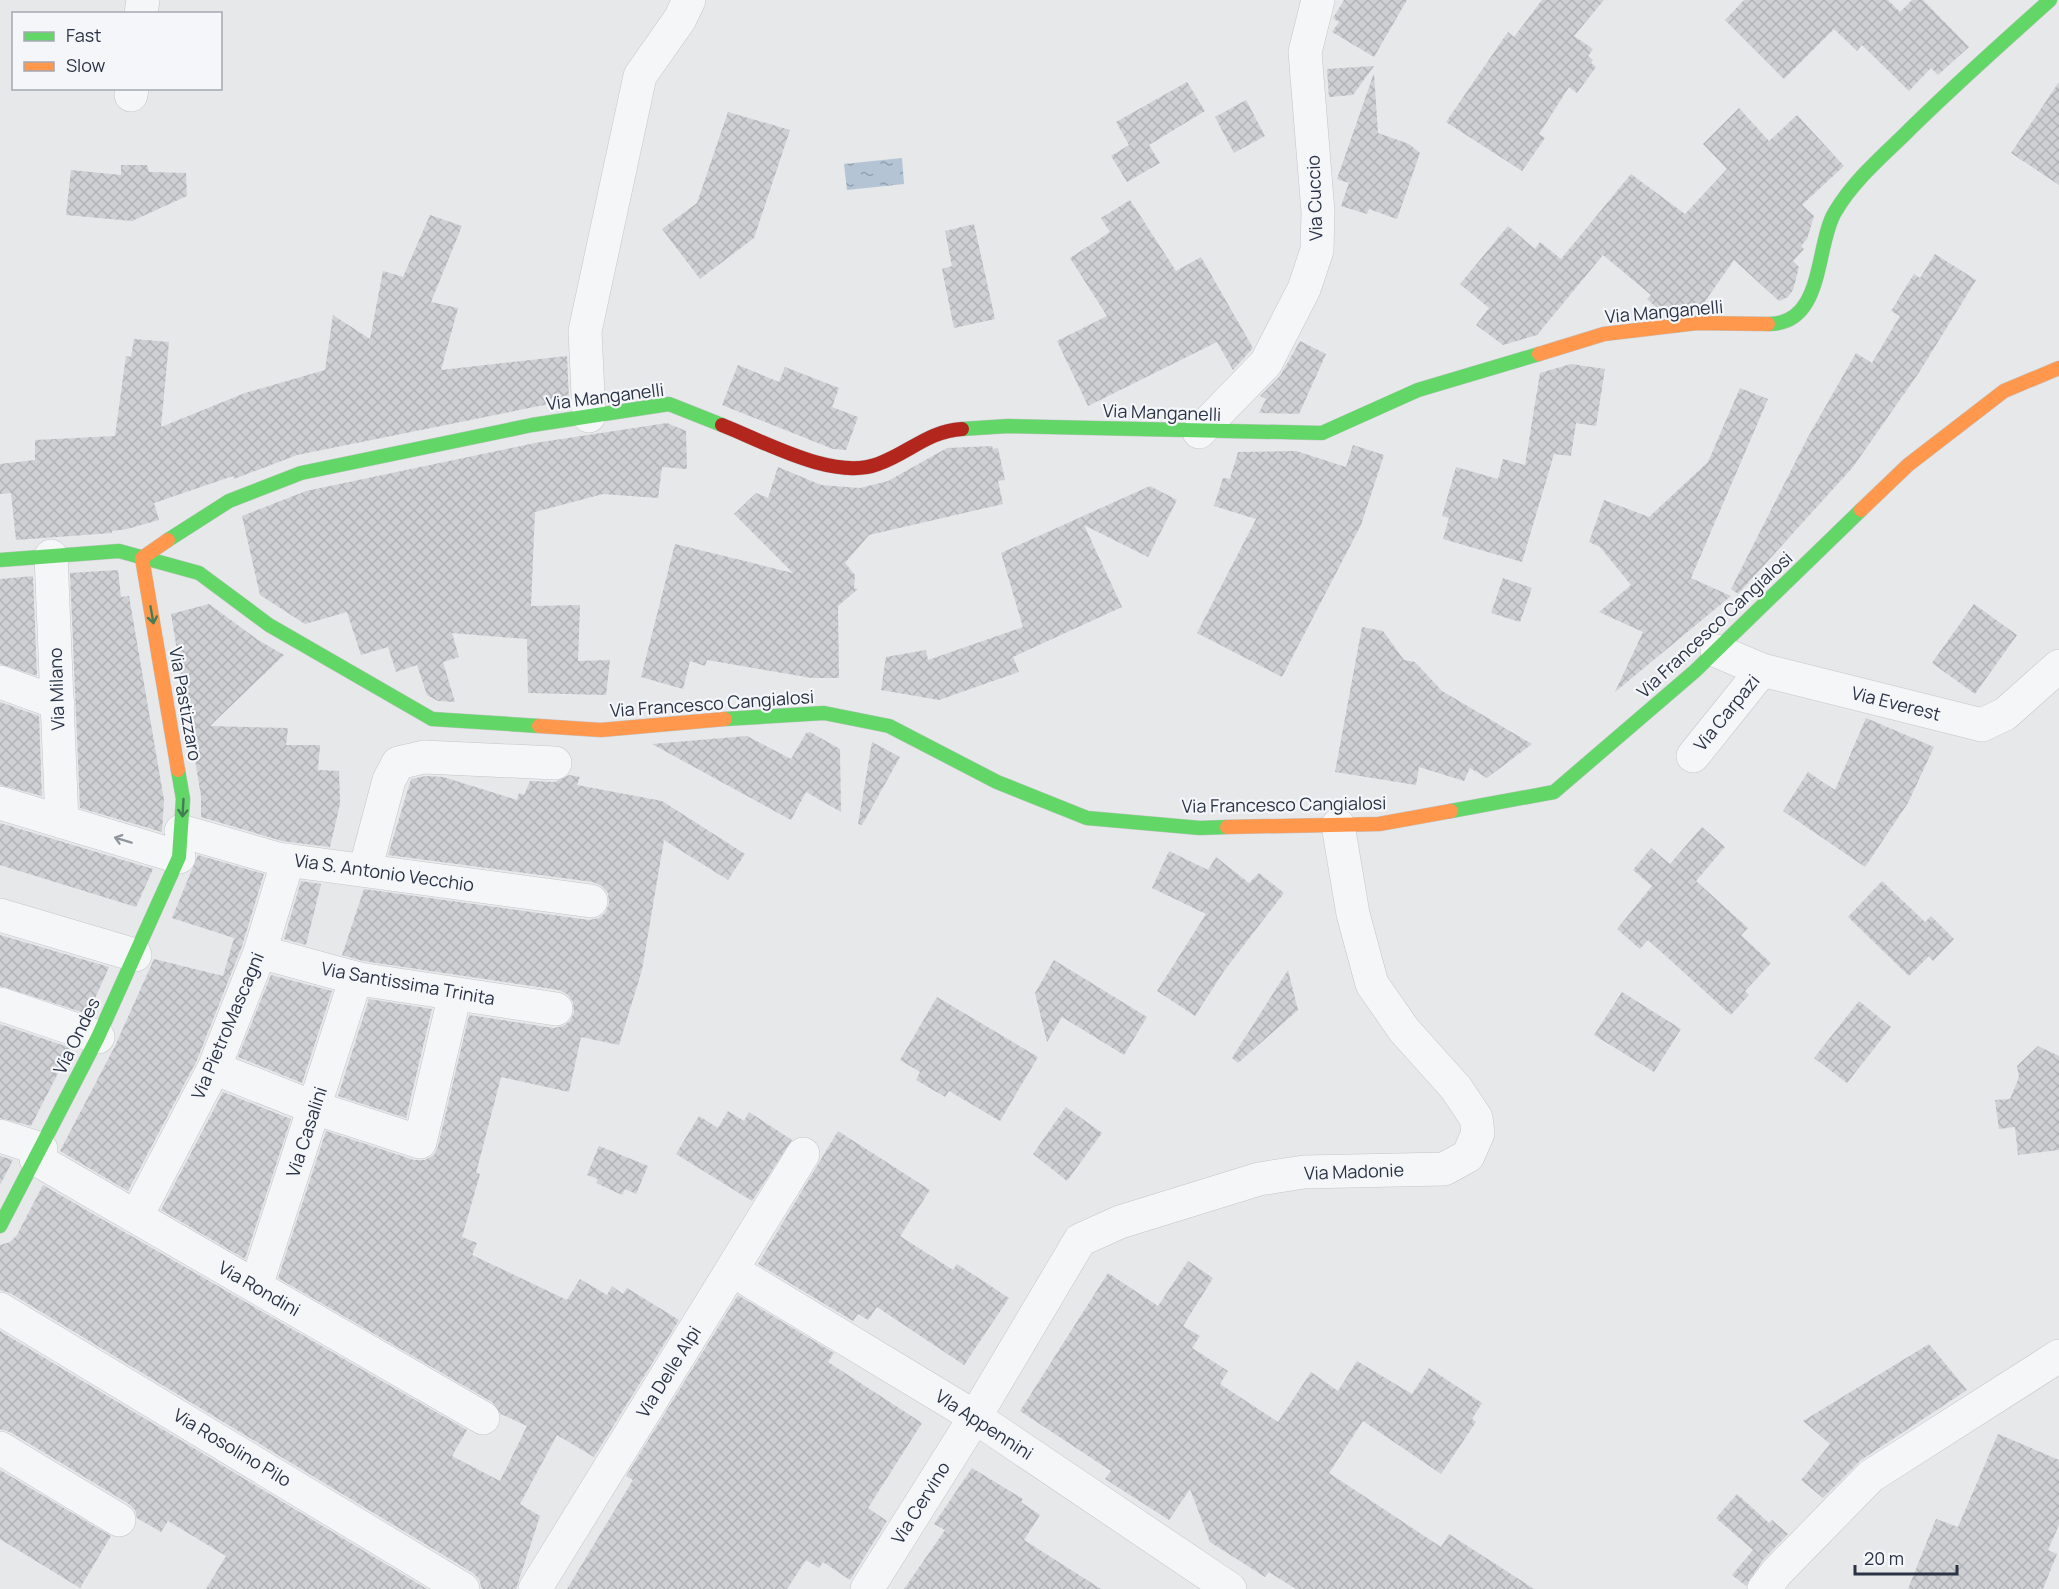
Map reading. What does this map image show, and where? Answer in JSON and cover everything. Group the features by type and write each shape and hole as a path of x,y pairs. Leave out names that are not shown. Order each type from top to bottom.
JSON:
{"street":[{"path":"589,416 585,331 640,76 680,19 689,0"},
{"name":"Via Cuccio","path":"1199,432 1266,363 1304,289 1317,250 1318,212 1305,52 1318,0"},
{"name":"Via Manganelli","path":"142,558 192,522 229,501 301,473 532,425 669,404 828,467 856,470 879,464 942,430 1008,426 1322,433 1418,390 1604,334 1697,323 1775,324 1788,320 1800,312 1810,298 1834,213 1864,174 1947,92 2050,0"},
{"name":"Via Francesco Cangialosi","path":"142,558 199,573 269,625 432,719 601,730 755,716 824,713 889,726 997,782 1087,818 1200,828 1379,824 1554,792 1717,651 1908,465 2004,391 2059,368"},
{"path":"0,560 119,551 142,558"},
{"name":"Via Milano","path":"51,556 62,822"},
{"name":"Via Pastizzaro","path":"142,558 183,799 180,844"},
{"name":"Via Everest","path":"1717,651 1762,670 1982,725 2004,714 2059,666"},
{"name":"Via Carpazi","path":"1693,756 1762,670"},
{"path":"0,682 58,704"},
{"path":"365,870 389,780 398,763 424,757 555,763"},
{"name":"Via S. Antonio Vecchio","path":"0,803 62,822 180,844 591,901"},
{"name":"Via Madonie","path":"975,1417 1080,1240 1120,1222 1259,1179 1304,1172 1444,1169 1468,1156 1478,1133 1476,1118 1456,1088 1404,1030 1372,984 1353,914 1338,825"},
{"name":"Via Ondes","path":"0,1227 98,1037 135,955 180,844"},
{"name":"Via PietroMascagni","path":"136,1217 214,1068 260,952 288,860"},
{"path":"0,915 135,955"},
{"name":"Via Santissima Trinita","path":"260,952 356,978 556,1009"},
{"name":"Via Casalini","path":"256,1286 356,978"},
{"path":"214,1068 315,1108 420,1142 455,994"},
{"path":"0,1004 98,1037"},
{"name":"Via Rondini","path":"0,1136 38,1154 136,1217 483,1418"},
{"name":"Via Delle Alpi","path":"535,1589 803,1154"},
{"name":"VIa Appennini","path":"732,1270 975,1417 1230,1589"},
{"name":"Via Rosolino Pilo","path":"0,1309 463,1589"},
{"path":"1771,1580 1871,1476 2059,1356"},
{"name":"Via Cervino","path":"867,1589 975,1417"},
{"path":"0,1448 119,1520"}],"water":[{"path":"902,158 904,184 847,190 844,164"}],"building":[{"path":"1344,0 1407,0 1374,57 1332,32 1339,22 1333,18"},
{"path":"1542,0 1604,0 1574,36 1593,49 1588,56 1596,67 1577,93 1569,87 1539,134 1545,138 1522,171 1446,122 1508,32 1514,37"},
{"path":"1744,0 1888,0 1900,12 1912,0 1923,0 1969,47 1938,75 1931,68 1909,91 1862,45 1857,51 1834,29 1784,79 1725,20"},
{"path":"1374,66 1353,95 1329,97 1327,69"},
{"path":"1374,73 1378,133 1409,144 1420,153 1397,219 1369,209 1367,214 1341,206 1349,183 1337,179"},
{"path":"1187,82 1205,111 1149,145 1160,163 1127,182 1111,156 1129,145 1116,122"},
{"path":"2059,82 2059,185 2011,153"},
{"path":"1246,100 1265,136 1234,153 1215,117"},
{"path":"1739,108 1769,141 1797,115 1844,166 1802,205 1814,216 1807,239 1801,246 1804,249 1793,261 1799,267 1793,290 1788,297 1779,301 1734,260 1703,304 1658,309 1647,299 1651,295 1603,255 1537,335 1503,345 1476,325 1489,308 1460,284 1508,226 1535,249 1540,242 1561,259 1631,174 1685,214 1727,169 1703,144"},
{"path":"728,112 790,130 754,238 700,279 662,229 697,203"},
{"path":"121,165 147,165 149,172 186,173 187,196 132,221 66,215 71,170 121,175"},
{"path":"1130,200 1176,271 1201,257 1253,348 1233,370 1217,342 1088,406 1057,341 1107,316 1070,258 1110,232 1101,218"},
{"path":"430,215 462,226 431,302 458,308 441,370 567,356 569,400 297,455 234,479 233,476 154,503 159,520 112,531 112,533 16,540 11,493 0,494 0,464 35,460 35,440 115,436 126,356 131,357 134,339 169,342 161,427 245,393 325,370 333,315 370,339 383,271 403,277"},
{"path":"974,224 995,319 954,328 942,269 952,266 945,231"},
{"path":"1935,254 1976,280 1920,371 1853,467 1738,594 1731,589 1808,437 1856,353 1872,363 1900,316 1891,311 1914,274 1920,278"},
{"path":"1300,341 1326,354 1299,414 1259,413 1266,399 1260,396 1280,376"},
{"path":"1571,364 1605,369 1596,426 1576,423 1571,456 1554,454 1522,562 1443,539 1449,518 1442,516 1456,467 1498,479 1503,459 1525,465 1540,373"},
{"path":"738,365 779,382 785,367 839,388 832,407 858,417 846,450 833,449 722,405"},
{"path":"1740,388 1768,399 1691,578 1731,596 1615,692 1643,632 1599,612 1631,585 1600,547 1589,542 1604,500 1649,517 1708,462"},
{"path":"667,423 686,431 687,469 662,467 658,498 603,494 535,512 531,606 580,605 578,661 610,660 606,695 528,693 527,639 452,633 459,657 443,662 455,702 438,701 427,695 417,665 396,672 388,647 361,655 347,612 305,624 260,595 242,516 306,491 535,443"},
{"path":"1353,445 1384,455 1361,525 1282,677 1197,633 1256,519 1214,506 1223,478 1230,479 1238,452 1296,451 1346,467"},
{"path":"992,446 993,449 998,448 1005,480 998,481 1003,504 869,535 845,563 855,575 854,588 858,589 838,606 839,678 812,678 707,660 705,666 690,661 683,689 641,677 675,544 793,573 734,514 756,493 768,498 778,467 821,485 860,488 888,481 947,448"},
{"path":"1150,486 1177,500 1148,557 1084,525 1122,607 1013,657 1019,672 939,700 881,690 886,657 926,650 928,660 1023,627 1001,553"},
{"path":"118,570 121,597 129,596 164,800 162,832 80,808 70,573"},
{"path":"33,576 37,676 0,664 0,579"},
{"path":"1503,578 1532,588 1520,622 1491,613"},
{"path":"209,604 258,640 284,655 210,726 288,728 286,745 320,745 318,770 339,771 340,804 330,847 282,841 201,817 201,796 171,614"},
{"path":"1974,604 2017,635 1975,694 1932,663"},
{"path":"1362,627 1383,631 1404,660 1415,662 1442,691 1532,744 1487,778 1470,768 1464,781 1419,767 1416,785 1335,772"},
{"path":"0,702 39,716 42,796 0,785"},
{"path":"1866,718 1934,747 1908,803 1865,867 1783,811 1808,772 1835,790"},
{"path":"810,732 840,749 841,812 806,792 791,820 652,744 747,736 791,759 806,733"},
{"path":"872,742 900,757 862,825 858,824"},
{"path":"569,775 580,777 577,785 662,801 745,854 728,880 664,840 642,970 619,1045 581,1037 569,1092 501,1077 476,1173 480,1174 462,1237 477,1243 472,1255 567,1300 580,1279 607,1295 612,1286 623,1294 627,1288 679,1320 594,1457 557,1435 520,1504 540,1516 516,1589 482,1589 479,1579 473,1573 10,1293 0,1290 0,1245 10,1242 17,1235 43,1185 467,1430 452,1456 500,1481 527,1426 501,1414 492,1402 278,1278 326,1131 414,1160 425,1160 434,1155 438,1146 469,1015 554,1028 570,1021 574,1012 573,1002 567,994 559,990 363,961 342,955 364,889 589,920 599,918 605,913 609,904 608,893 602,886 593,882 388,855 411,779 426,776 443,777 517,800 519,793 524,795 530,781 555,782"},
{"path":"0,823 153,869 136,907 0,865"},
{"path":"1702,827 1725,847 1696,881 1748,928 1741,935 1771,963 1745,991 1749,995 1731,1015 1648,940 1640,949 1617,929 1652,886 1633,870 1651,848 1670,864"},
{"path":"1169,851 1208,870 1216,857 1249,883 1259,873 1284,893 1224,971 1195,1016 1157,991 1206,914 1152,888"},
{"path":"198,855 264,874 242,946 197,1060 128,1191 60,1151 115,1046 154,959 223,976 234,938 172,918"},
{"path":"301,881 321,884 306,945 284,939"},
{"path":"1882,881 1925,922 1931,916 1954,939 1933,961 1929,956 1909,976 1848,917"},
{"path":"0,935 109,967 88,1014 0,986"},
{"path":"1054,960 1147,1017 1124,1055 1062,1017 1047,1042 1035,993"},
{"path":"1288,970 1298,1010 1238,1063 1232,1058"},
{"path":"271,975 332,991 302,1083 238,1057"},
{"path":"1622,992 1681,1029 1654,1072 1594,1035"},
{"path":"937,997 1038,1057 1000,1121 949,1091 945,1097 916,1080 920,1072 900,1060"},
{"path":"369,999 432,1009 406,1118 338,1096"},
{"path":"1859,1001 1891,1027 1847,1083 1814,1058"},
{"path":"0,1024 71,1048 31,1126 0,1118"},
{"path":"2038,1046 2059,1056 2059,1150 2018,1155 2015,1127 1999,1129 1995,1100 2010,1099 2019,1077 2017,1066"},
{"path":"223,1092 291,1119 245,1259 161,1210"},
{"path":"1066,1107 1102,1133 1067,1181 1033,1154"},
{"path":"728,1111 744,1121 749,1112 792,1140 752,1201 676,1154 699,1116 718,1128"},
{"path":"838,1131 930,1190 900,1236 953,1270 957,1264 1009,1298 964,1365 877,1307 868,1320 858,1314 853,1321 758,1264"},
{"path":"599,1146 648,1166 636,1194 625,1189 622,1195 596,1183 598,1179 587,1175"},
{"path":"0,1156 13,1160 0,1185"},
{"path":"1188,1261 1213,1278 1183,1326 1200,1336 1192,1348 1228,1371 1220,1384 1278,1422 1311,1372 1338,1391 1357,1361 1412,1394 1429,1368 1482,1403 1472,1419 1476,1422 1441,1474 1363,1421 1329,1473 1441,1547 1449,1534 1534,1589 1296,1589 1269,1572 1265,1577 1210,1542 1190,1489 1169,1520 1105,1479 1111,1471 1020,1411 1108,1273 1158,1306"},
{"path":"738,1295 834,1353 828,1362 922,1423 868,1508 887,1521 850,1580 823,1562 819,1568 806,1560 787,1589 567,1589 633,1480 626,1476"},
{"path":"0,1331 427,1589 206,1589 226,1556 168,1521 161,1532 137,1518 135,1510 129,1504 10,1432 0,1429"},
{"path":"1929,1344 1967,1390 1861,1460 1823,1498 1801,1480 1830,1444 1803,1421"},
{"path":"1998,1434 2059,1460 2059,1525 2048,1550 2057,1554 2043,1589 1908,1589 1936,1519 1958,1527"},
{"path":"972,1468 1023,1499 1021,1502 1040,1515 1024,1540 1101,1589 904,1589 945,1530 934,1524"},
{"path":"0,1470 111,1536 80,1588 0,1539"},
{"path":"1737,1494 1769,1523 1772,1520 1788,1534 1762,1561 1746,1586 1732,1575 1753,1550 1716,1518"}],"traffic: fast":[{"path":"1768,324 1786,321 1800,312 1809,298 1829,226 1835,212 1857,182 1975,67 2050,0"},
{"path":"962,429 1008,426 1322,433 1418,390 1539,354"},
{"path":"168,540 229,501 301,473 532,425 669,404 722,425"},
{"path":"1451,811 1554,792 1695,671 1861,510"},
{"path":"0,560 119,551 199,573 269,625 432,719 539,726"},
{"path":"725,719 824,713 889,726 997,782 1087,818 1200,828 1227,827"},
{"path":"0,1226 98,1037 179,857 183,799 178,770"}],"traffic: slow":[{"path":"1539,354 1604,334 1697,323 1768,324"},
{"path":"1861,510 1908,465 2004,391 2059,368"},
{"path":"168,540 142,558 178,770"},
{"path":"539,726 601,730 725,719"},
{"path":"1227,827 1379,824 1451,811"}],"traffic: jam":[{"path":"722,425 821,464 860,468 878,464 939,434 962,429"}]}
